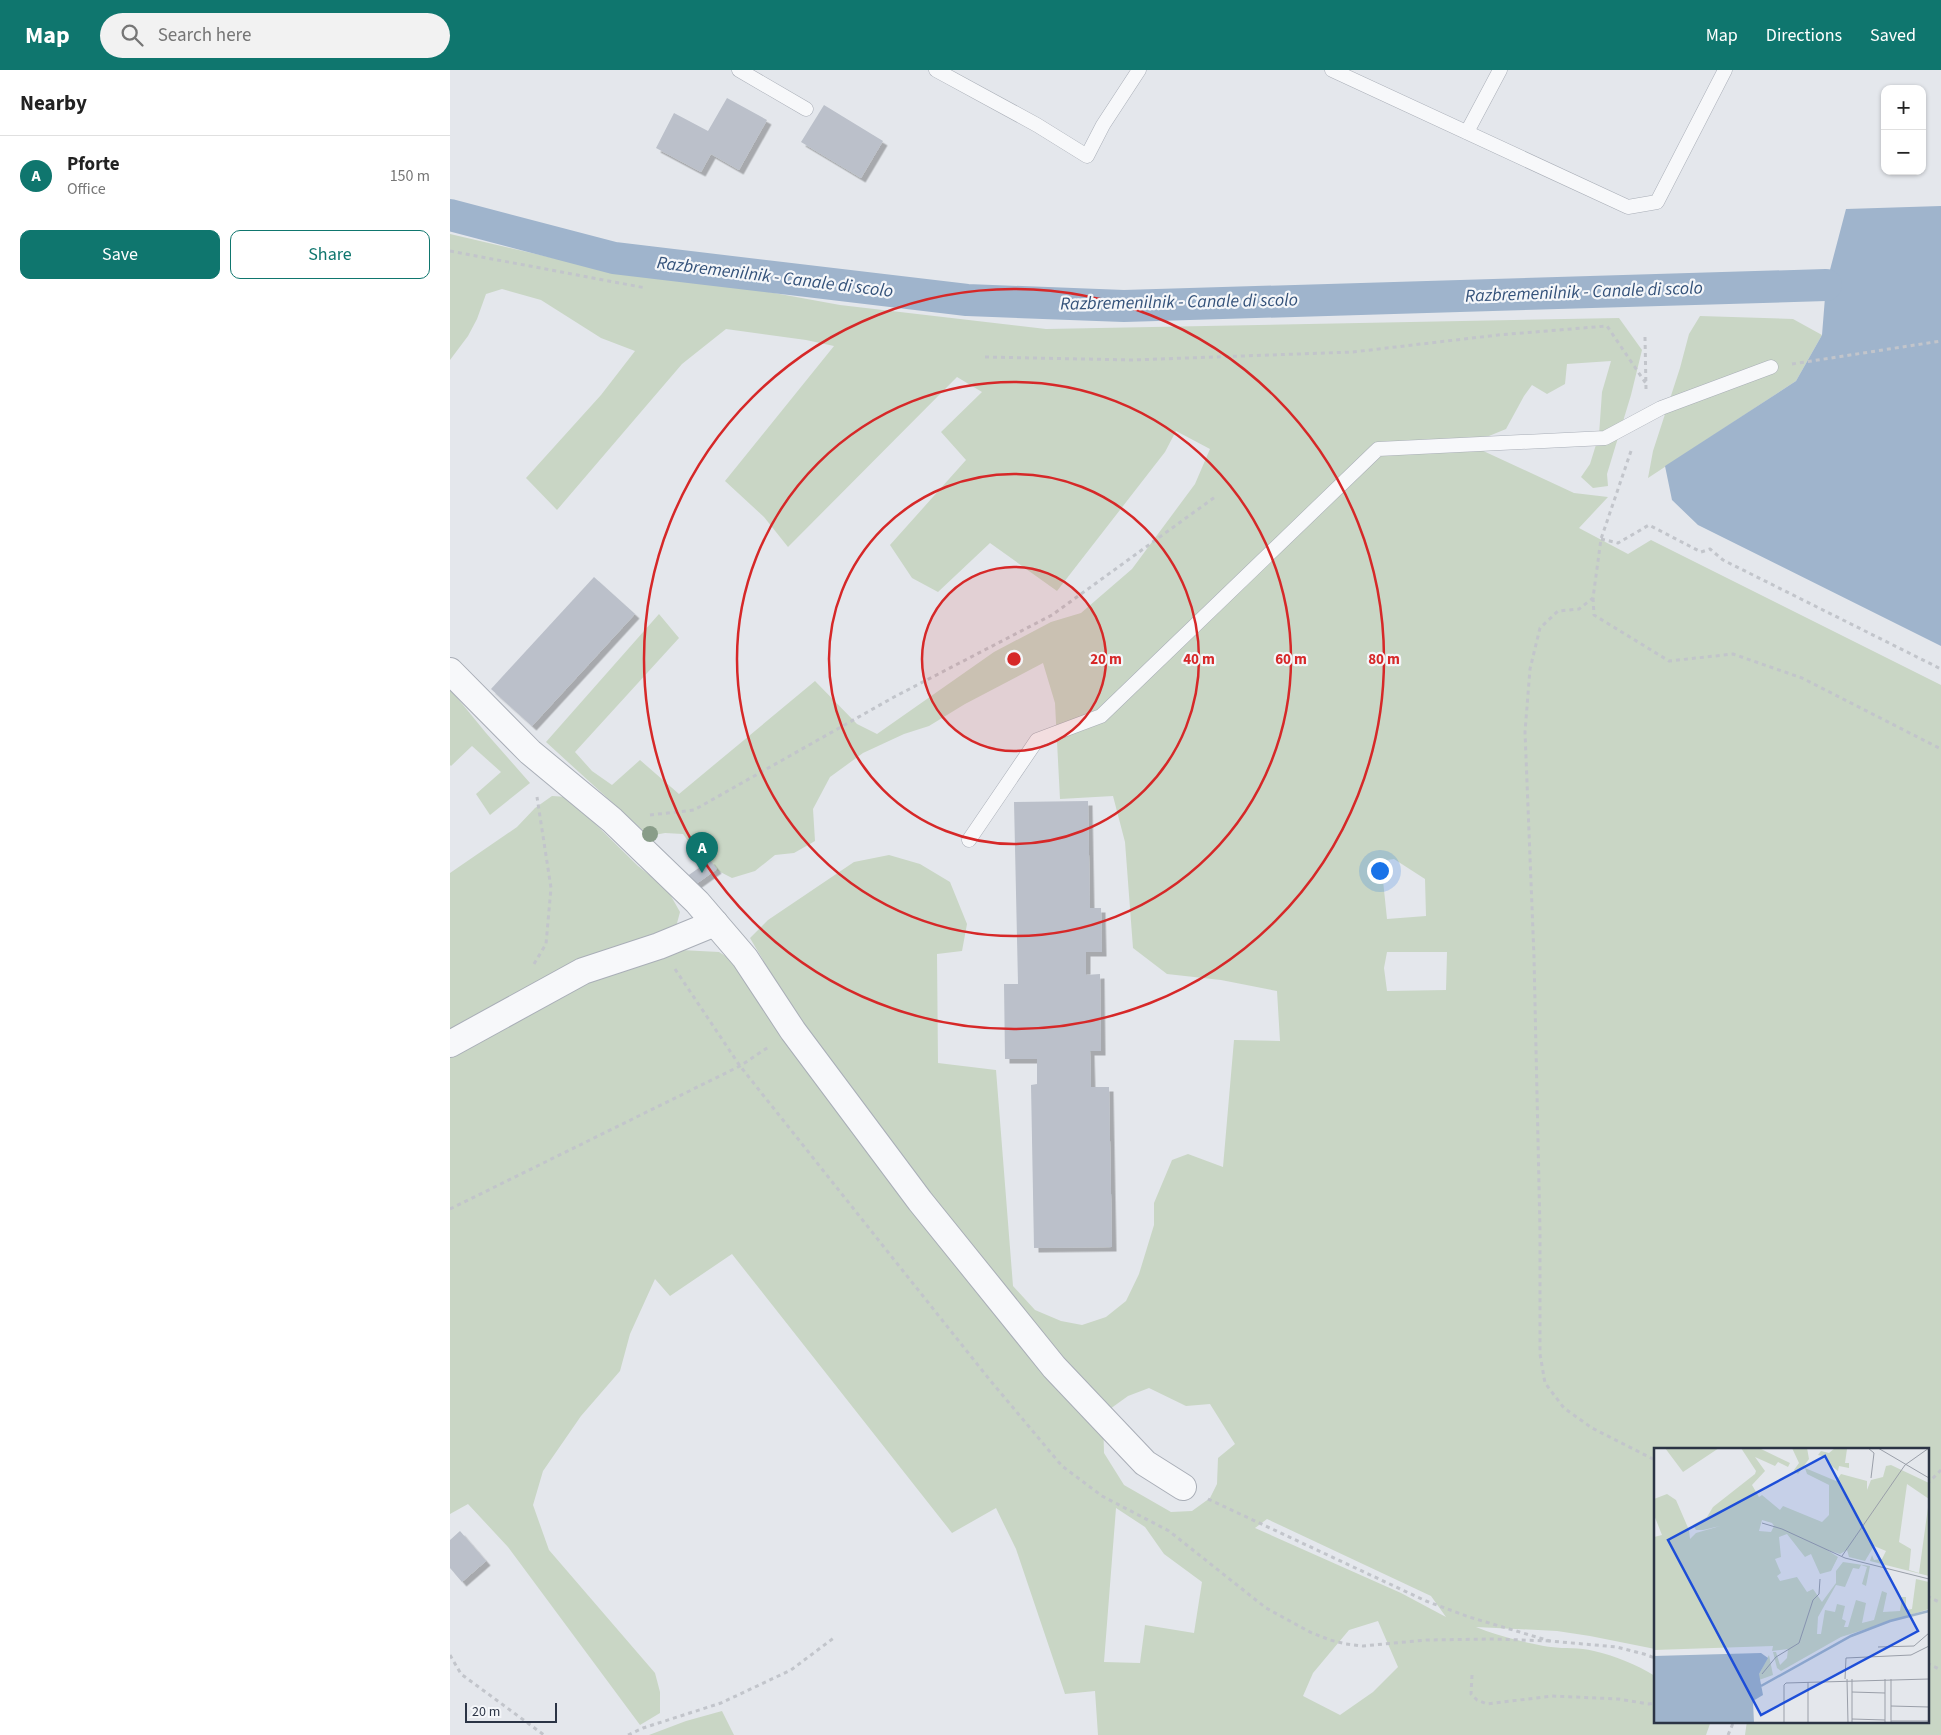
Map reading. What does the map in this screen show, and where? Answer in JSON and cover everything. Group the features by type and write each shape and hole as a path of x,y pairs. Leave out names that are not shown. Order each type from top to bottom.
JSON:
{"street":[{"path":"450,671 530,752 612,820 697,902 745,958 794,1031 920,1201 1054,1367 1145,1463 1183,1487"},
{"path":"450,1044 583,971 660,946 715,923"}],"lane":[{"path":"739,70 806,109"},
{"path":"936,70 1037,125 1086,156 1103,125 1139,70"},
{"path":"1332,70 1628,207 1657,202 1725,70"},
{"path":"1467,132 1500,70"},
{"path":"969,840 1037,740 1101,716 1378,449 1605,438 1661,408 1771,367"}],"path":[{"path":"450,251 646,288"},
{"path":"984,357 1132,360 1353,352 1498,335 1607,326 1647,386"},
{"path":"1645,337 1647,386 1640,419 1601,539 1593,598 1594,615 1669,662 1733,654 1802,678 1941,749"},
{"path":"1771,367 1941,341"},
{"path":"612,820 694,810 894,696 1052,614 1215,497"},
{"path":"1601,539 1618,543 1649,525 1700,552 1710,549 1723,560 1941,669"},
{"path":"1593,598 1578,608 1558,611 1540,628 1530,669 1525,732 1534,957 1540,1231 1540,1354 1545,1383 1564,1408 1592,1428 1654,1459"},
{"path":"530,752 551,888 546,944 530,970"},
{"path":"450,1208 740,1066 794,1031"},
{"path":"1928,1483 1941,1470"},
{"path":"1183,1487 1426,1601 1470,1617 1550,1641 1616,1647 1654,1658"},
{"path":"1928,1596 1941,1603"},
{"path":"628,1735 643,1728 721,1703 790,1670 835,1637"},
{"path":"450,1655 462,1674 544,1735"},
{"path":"1928,1663 1941,1670"},
{"path":"1472,1675 1471,1694 1477,1700 1487,1704 1552,1696 1618,1699 1654,1703"},
{"path":"1728,1735 1734,1722"}],"green space":[{"path":"450,234 566,261 655,271 840,305 1046,329 1619,318 1642,350 1631,395 1607,474 1608,486 1593,488 1581,477 1590,464 1599,435 1602,392 1611,361 1567,364 1565,384 1547,394 1532,385 1506,429 1489,436 1479,449 1574,493 1608,497 1579,528 1628,554 1651,540 1941,685 1941,1735 1745,1735 1747,1722 1928,1722 1928,1448 1654,1448 1654,1649 1557,1631 1476,1627 1534,1644 1594,1651 1633,1664 1654,1675 1654,1722 1711,1722 1706,1735 1098,1735 1095,1691 1065,1694 1016,1549 996,1508 952,1533 732,1254 670,1296 655,1279 630,1334 620,1371 581,1416 543,1471 533,1505 549,1550 655,1673 660,1692 660,1713 640,1725 508,1547 468,1504 450,1514 450,873 517,827 535,808 552,796 568,797 638,866 667,889 680,912 676,927 681,950 719,952 740,965 806,1033 750,938 768,920 854,862 889,855 920,864 950,882 967,924 962,951 937,954 938,1063 996,1070 1013,1286 1035,1310 1061,1321 1082,1325 1106,1317 1126,1301 1139,1274 1154,1225 1154,1203 1172,1160 1188,1154 1223,1167 1234,1040 1280,1041 1277,991 1221,980 1167,974 1133,948 1125,842 1113,796 1060,799 1055,703 1043,663 965,704 929,726 904,734 863,753 830,777 813,809 815,841 794,853 775,855 755,871 732,878 703,863 683,834 665,833 649,836 546,742 659,614 679,638 575,752 592,771 612,785 640,760 679,794 815,681 857,724 877,734 994,652 1051,622 1081,613 1132,569 1195,484 1210,449 1176,431 1165,452 1057,591 990,543 938,592 912,578 890,545 966,460 941,432 982,392 957,377 788,547 764,517 725,481 834,346 806,340 726,329 682,364 557,510 526,478 601,395 635,351 601,338 541,300 502,289 486,294 477,319 468,336 450,360","holes":["1394,859 1425,879 1426,916 1387,919 1381,861","1387,952 1447,952 1446,990 1387,991 1384,968","1149,1388 1186,1406 1210,1404 1235,1444 1218,1458 1217,1484 1210,1498 1192,1511 1171,1512 1124,1485 1104,1453 1103,1414 1128,1396","1116,1508 1145,1527 1164,1554 1202,1582 1194,1633 1145,1625 1140,1663 1104,1662","1267,1519 1431,1596 1446,1617 1401,1593 1255,1528","1378,1621 1398,1667 1373,1692 1340,1715 1303,1696 1313,1673 1349,1630"]},
{"path":"1700,316 1793,319 1822,335 1796,381 1648,478 1653,451 1689,334"},
{"path":"450,689 530,783 490,815 476,794 501,772 472,746 450,765"},
{"path":"722,1711 734,1735 649,1735 686,1721"}],"water":[{"path":"1941,206 1941,646 1698,525 1672,500 1665,466 1796,381 1822,335 1826,285 1846,209"}],"building":[{"path":"727,98 767,120 739,170 711,154 701,172 656,148 674,113 708,131"},
{"path":"824,105 883,141 861,178 801,142"},
{"path":"594,577 635,614 532,726 491,689"},
{"path":"1088,801 1090,908 1101,908 1102,952 1086,952 1086,975 1100,974 1101,1051 1090,1051 1091,1087 1109,1087 1112,1247 1034,1248 1031,1085 1037,1084 1037,1059 1005,1059 1004,984 1018,984 1014,802"},
{"path":"710,860 717,869 692,887 686,877"},
{"path":"460,1531 486,1561 462,1582 450,1568 450,1540"}],"waterway":[{"name":"Razbremenilnik - Canale di scolo","path":"450,215 614,258 967,300 1124,306 1826,285"}],"place":[{"name":"Pforte","path":"702,873"}]}
